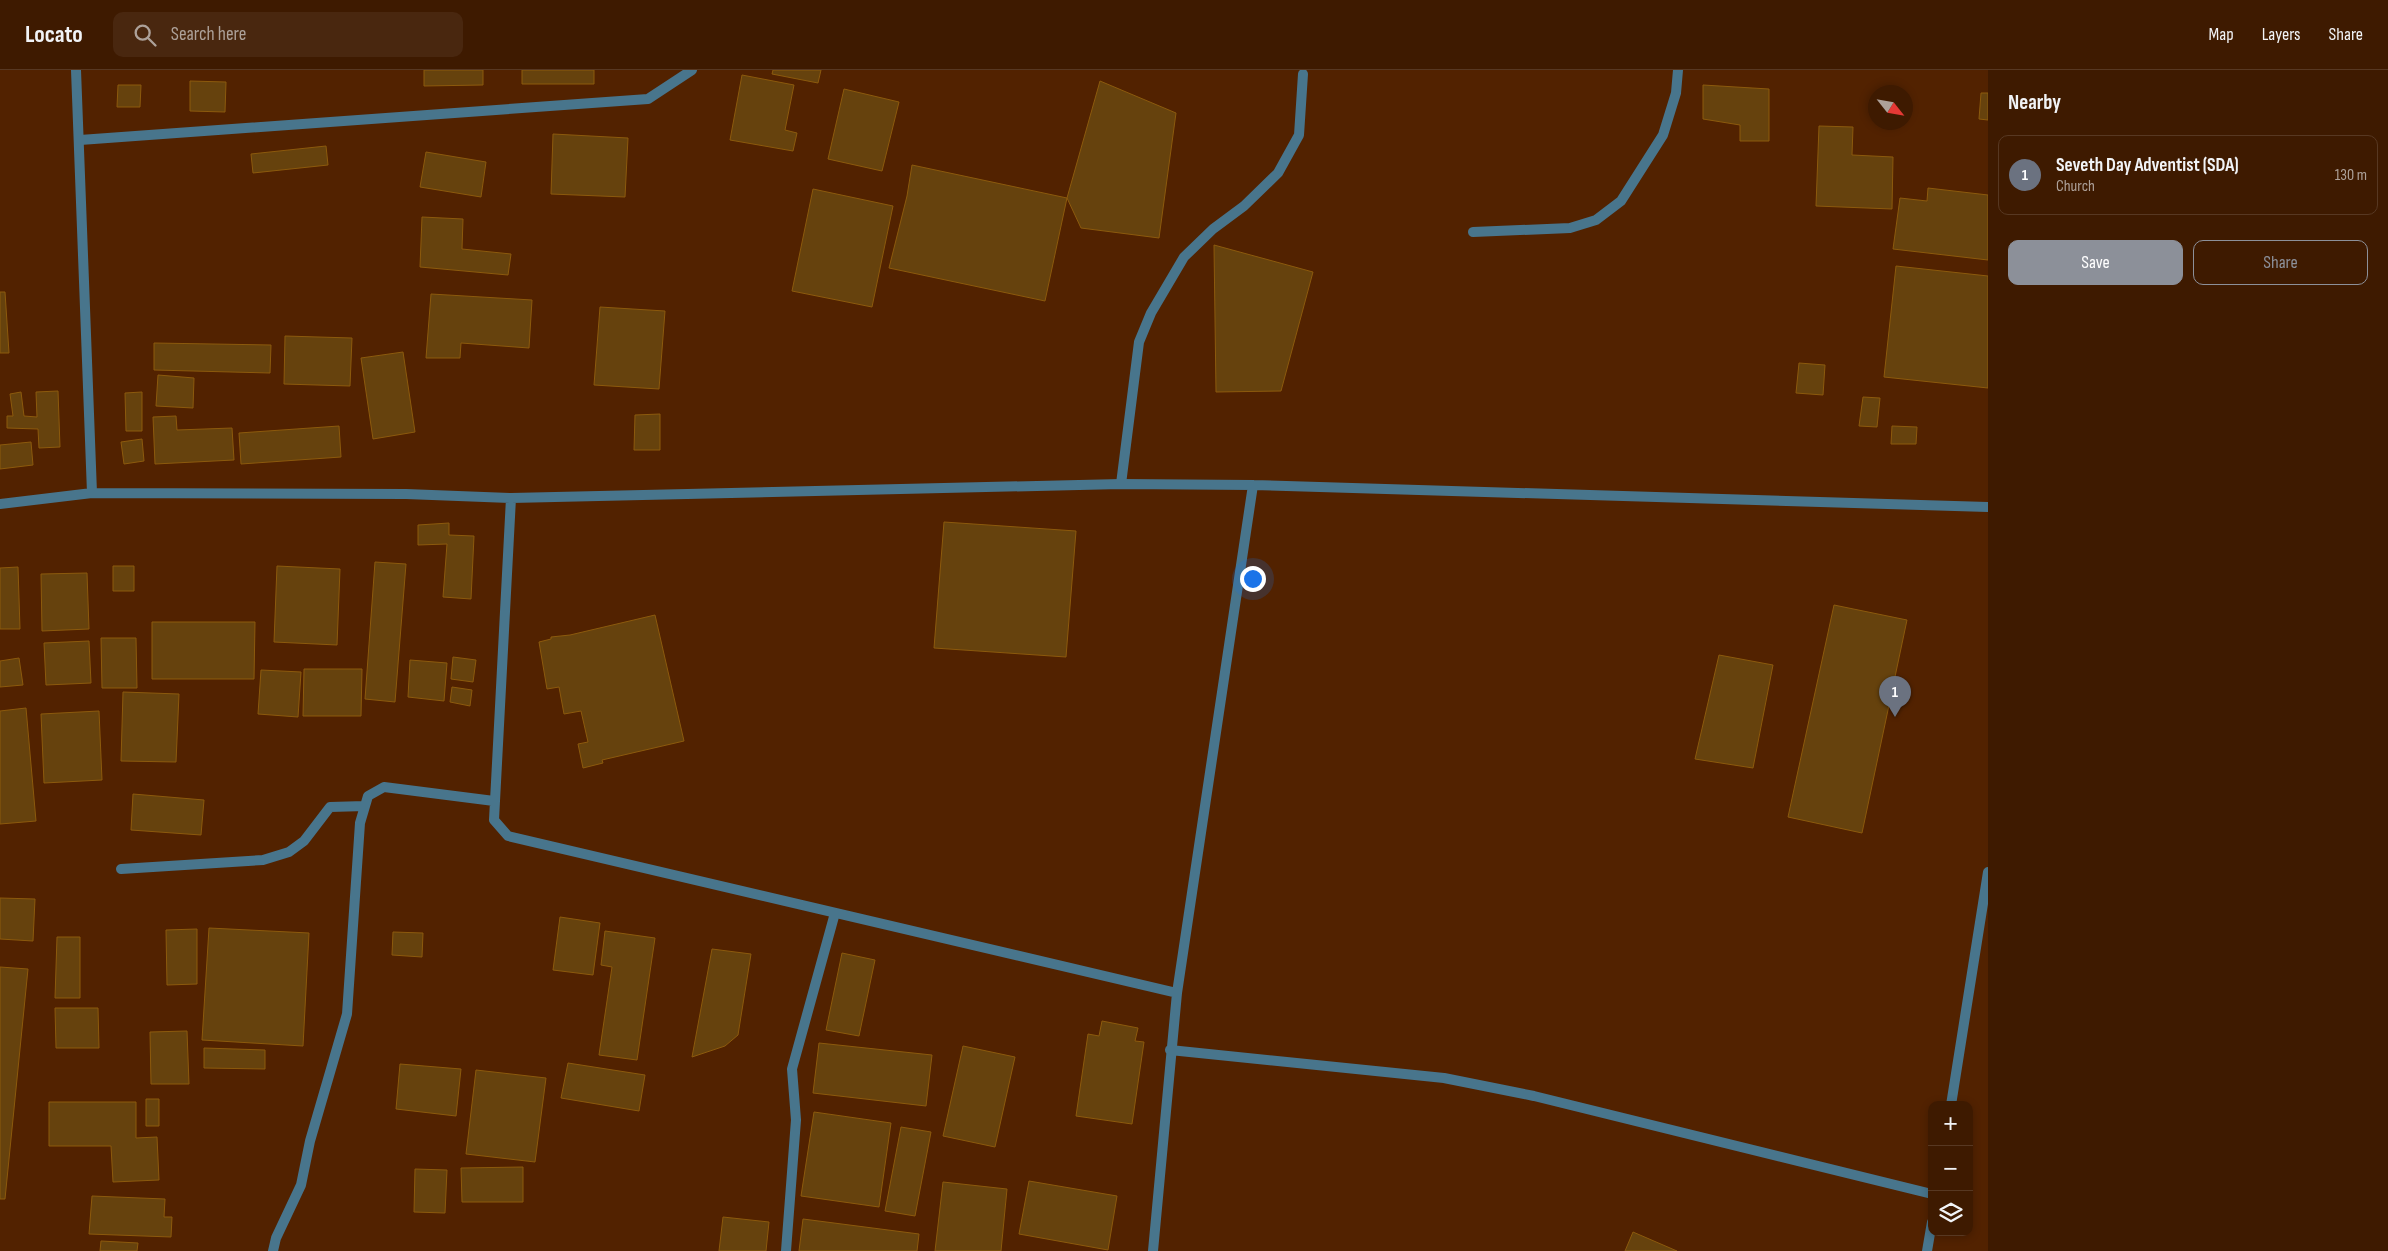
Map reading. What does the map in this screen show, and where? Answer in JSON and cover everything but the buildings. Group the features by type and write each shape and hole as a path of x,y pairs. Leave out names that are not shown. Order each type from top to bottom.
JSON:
{"street":[{"path":"76,70 92,494"},
{"path":"80,140 648,99 692,70"},
{"path":"1473,232 1570,228 1596,220 1615,206 1621,201 1663,135 1676,93 1678,70"},
{"path":"1121,484 1139,342 1151,313 1184,257 1213,229 1244,206 1278,173 1299,135 1303,74"},
{"path":"0,504 92,494 406,494 511,498 1121,484 1253,484 1988,507"},
{"path":"1154,1251 1170,1050 1177,993 1253,484"},
{"path":"511,498 494,801 494,820 508,836 1177,993"},
{"path":"273,1251 276,1238 301,1185 310,1141 347,1014 360,823 368,796 384,788 494,801"},
{"path":"121,869 263,860 289,852 304,841 330,807 365,806"},
{"path":"1952,1101 1988,872"},
{"path":"786,1251 796,1120 792,1069 834,912"},
{"path":"1170,1050 1444,1078 1543,1098 1928,1193"},
{"path":"1927,1251 1930,1236"}],"place":[{"name":"Seveth Day Adventist (SDA)","path":"1895,717"}]}
